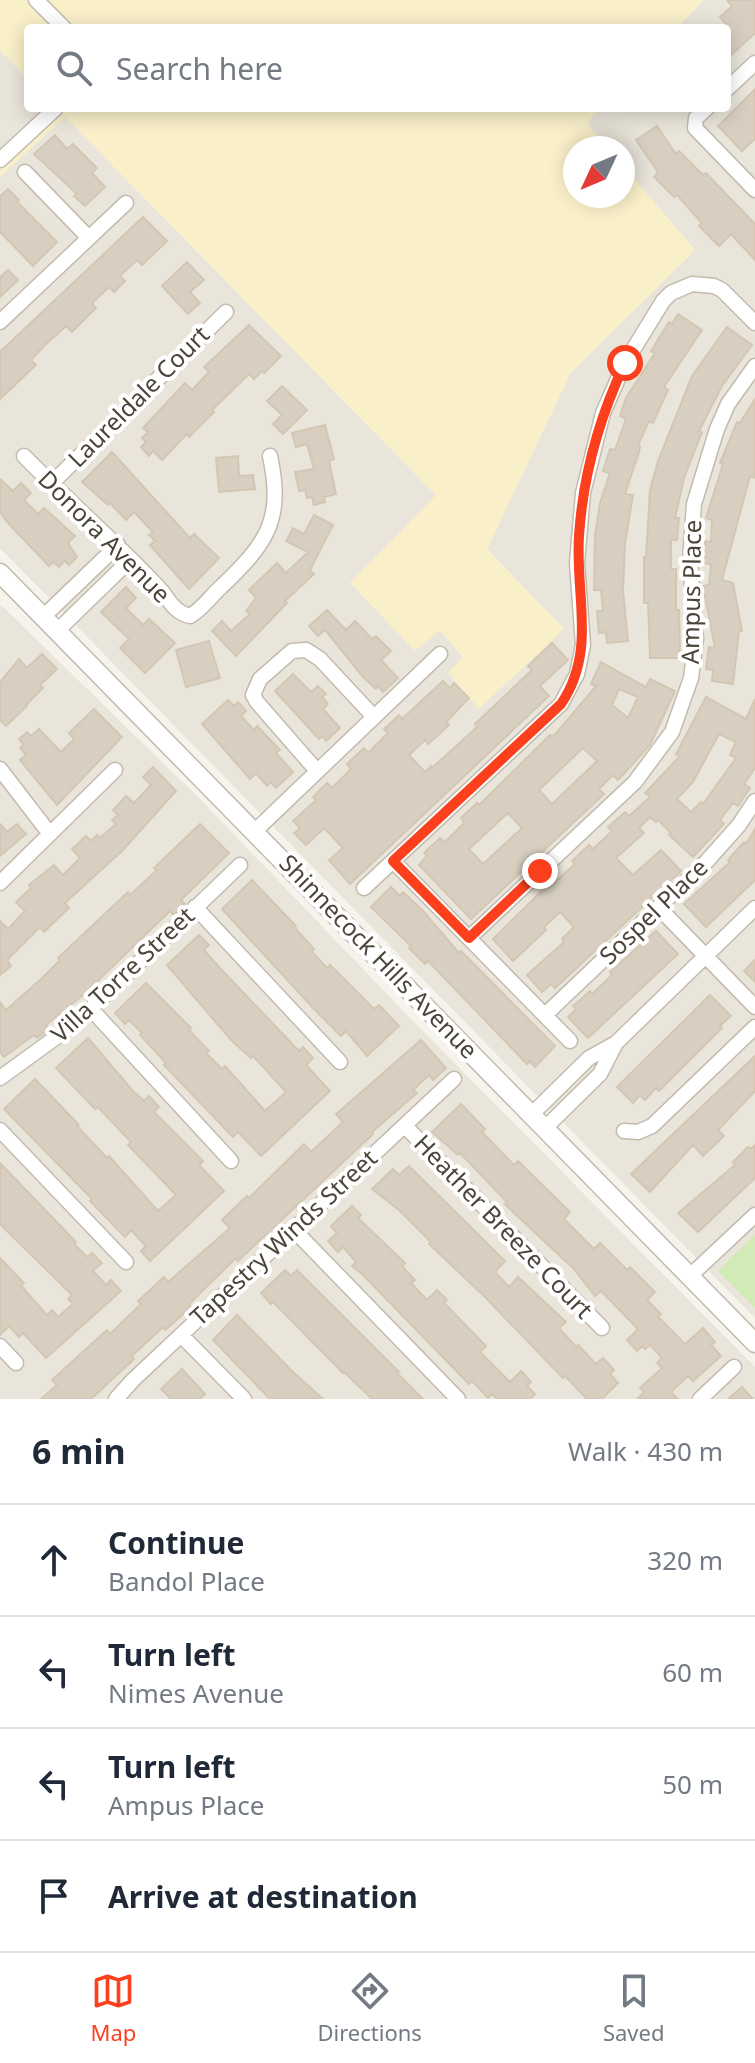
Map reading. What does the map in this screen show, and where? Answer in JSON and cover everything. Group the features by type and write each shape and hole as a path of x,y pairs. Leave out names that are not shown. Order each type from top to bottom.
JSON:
{"street":[{"path":"43,2 61,24"},
{"path":"731,85 755,63"},
{"path":"0,160 52,112"},
{"path":"703,112 694,123 698,133 755,190"},
{"path":"25,172 88,237"},
{"path":"0,322 126,203"},
{"path":"364,888 561,704 570,690 583,645 577,563 583,493 595,438 614,387 648,322 671,293 692,284 722,290 755,323"},
{"name":"Laureldale Court","path":"52,483 226,312"},
{"name":"Ampus Place","path":"469,938 635,782 672,732 686,696 694,657 690,561 694,504 728,404 755,366"},
{"name":"Donora Avenue","path":"24,456 118,545 178,612 186,616 194,615 248,561 266,534 276,495 270,456"},
{"path":"43,617 118,545"},
{"path":"57,631 131,559"},
{"name":"Shinnecock Hills Avenue","path":"0,573 755,1343"},
{"path":"317,771 257,702 253,695 260,679 292,651 306,650 320,659 374,717"},
{"path":"255,831 440,654"},
{"path":"0,769 50,834"},
{"path":"0,883 115,770"},
{"name":"Sospel Place","path":"545,1015 722,845 755,801"},
{"path":"393,861 570,1041"},
{"name":"Villa Torre Street","path":"0,1078 91,1009 240,865"},
{"path":"195,907 340,1062"},
{"path":"659,908 755,1007"},
{"path":"532,1114 589,1058 616,1043 755,908"},
{"path":"91,1009 231,1161"},
{"path":"624,1131 638,1132 652,1126 755,1027"},
{"path":"545,1128 600,1074 616,1043"},
{"name":"Tapestry Winds Street","path":"116,1399 454,1079"},
{"name":"Heather Breeze Court","path":"405,1126 602,1328"},
{"path":"0,1130 126,1262"},
{"path":"690,1276 755,1215"},
{"path":"294,1230 458,1399"},
{"path":"181,1335 244,1399"},
{"path":"0,1346 16,1363"},
{"path":"700,1399 734,1367"}],"shaded area":[{"path":"704,0 755,0 755,1318 0,548 0,177 64,116 437,496 439,629 463,657 564,629 487,549 570,374 695,250 635,180 635,136 597,136 586,123 596,112 731,112 731,24 681,24"},
{"path":"0,50 24,75 24,112 41,112 0,151"},
{"path":"0,604 199,798 409,1017 755,1367 755,1399 0,1399"}],"green space":[{"path":"755,1235 755,1308 718,1271"}],"sand":[{"path":"0,0 704,0 681,24 24,24 24,75 0,50"},
{"path":"41,112 597,112 587,123 598,136 563,136 563,208 635,208 635,180 695,250 570,374 487,549 564,629 479,709 448,673 463,657 440,630 415,651 350,583 436,495 65,117 0,177 0,151"}],"building":[{"path":"727,0 755,0 755,33 731,55 731,24 726,24 720,17 732,6"},
{"path":"755,89 755,139 742,151 718,126"},
{"path":"657,126 676,154 679,151 703,175 706,173 755,224 755,260 731,234 719,246 699,226 702,223 677,195 674,197 654,177 658,172 636,140"},
{"path":"55,135 67,149 73,144 97,168 92,173 105,187 85,206 74,196 77,194 34,154"},
{"path":"8,189 57,242 33,266 0,232 0,196"},
{"path":"143,217 167,241 142,265 137,260 120,276 125,281 114,292 109,287 92,303 96,308 72,332 66,326 44,346 31,360 36,365 0,399 0,352"},
{"path":"187,262 204,280 190,292 200,303 188,314 162,286"},
{"path":"8,270 18,280 0,297 0,277"},
{"path":"678,314 702,330 664,387 668,390 653,423 649,421 638,445 639,452 625,494 633,495 625,543 623,591 628,641 607,643 606,632 599,633 597,611 603,611 601,590 594,590 595,535 600,503 610,473 603,471 610,449 615,450 626,419 620,416 626,398 655,353 651,351 669,322 672,324"},
{"path":"249,325 281,356 254,379 249,374 189,437 187,434 162,460 153,451 149,456 141,447 146,442 142,438 148,432 143,428 185,383 192,390 209,372 204,367"},
{"path":"727,327 752,345 722,386 699,431 702,432 684,478 675,518 679,518 677,540 671,540 671,569 676,569 680,658 650,658 648,603 644,603 644,557 650,490 658,461 692,376"},
{"path":"282,386 307,410 283,434 273,424 282,415 267,401"},
{"path":"755,399 755,478 750,476 722,580 733,583 742,631 739,631 733,684 712,681 713,670 706,669 709,647 715,648 703,586 709,585 711,564 703,563 705,541 711,542 712,520 706,518 723,464 720,463 737,422 740,423"},
{"path":"325,425 334,459 329,461 336,494 324,497 325,502 314,505 312,497 307,498 305,490 299,491 295,472 314,469 307,444 296,447 292,433"},
{"path":"112,452 190,538 194,534 219,558 189,589 150,545 155,541 149,535 153,532 134,512 126,520 110,503 108,505 82,482"},
{"path":"238,456 239,476 253,475 255,489 219,492 216,458"},
{"path":"0,479 13,491 21,483 31,493 24,500 38,514 44,508 75,536 68,543 77,557 69,565 65,561 59,567 53,562 49,566 8,523 0,512"},
{"path":"314,515 333,525 310,570 314,574 285,601 287,603 236,656 212,631 222,621 231,631 250,614 246,611 256,598 249,590 277,563 286,573 308,552 286,541 293,528 304,534"},
{"path":"126,587 136,598 126,608 143,625 149,619 175,643 145,673 120,648 129,639 101,612"},
{"path":"327,610 346,630 355,621 372,639 376,636 391,651 381,660 398,678 383,692 363,677 325,630 318,636 309,626"},
{"path":"209,641 220,678 186,687 176,650"},
{"path":"552,643 568,660 540,686 549,696 350,884 329,860 343,848 324,828 306,845 294,833 300,828 293,821 316,800 313,797 327,783 332,788 351,769 347,764 364,748 368,753 388,733 384,729 399,715 402,719 443,681 450,688 454,683 469,698 446,722 449,725 428,744 425,740 409,755 425,772 477,727 475,724 532,670 528,666"},
{"path":"42,654 57,669 6,726 0,720 0,682 19,659 27,668"},
{"path":"601,662 646,687 650,679 675,691 650,745 618,780 613,775 599,789 604,794 471,919 419,865 427,856 424,853 440,838 445,842 464,823 461,818 559,730 596,686 591,684","holes":["619,689 638,697 628,718 612,705","583,748 597,761 552,804 539,790","508,813 522,828 483,864 469,849"]},
{"path":"293,674 311,692 318,686 326,694 322,697 328,704 323,709 340,728 326,741 322,736 319,739 275,691"},
{"path":"706,697 746,719 755,699 755,768 744,784 750,788 738,806 733,803 720,820 724,824 693,857 658,820 656,822 650,817 639,828 644,833 616,858 633,875 661,850 681,871 555,988 551,984 542,992 527,975 564,942 562,939 574,927 560,912 513,961 493,939 553,880 555,882 575,864 572,861 589,845 593,849 612,831 608,827 625,812 629,816 650,797 645,793 680,756 676,754","holes":["719,734 736,742 730,755 736,758 703,804 701,802 691,812 677,799 693,782"]},
{"path":"228,700 234,706 238,702 246,711 241,716 254,730 257,726 280,750 276,753 293,772 276,788 271,782 267,786 256,773 250,779 202,724"},
{"path":"94,709 122,737 57,805 20,760 26,755 20,748 24,745 19,739 27,732 31,736 39,729 61,752 74,739 69,733"},
{"path":"153,767 176,791 122,851 65,903 69,908 44,932 40,927 7,960 11,966 0,975 0,921 8,929 25,911 16,902 31,888 29,885 54,865 63,875 80,858 72,849 86,836 91,841 97,835 100,838 116,824 112,820 118,815 113,810 126,796 134,803 151,785 143,777"},
{"path":"0,824 7,832 17,824 26,834 0,856"},
{"path":"200,824 229,853 181,900 185,904 174,915 170,911 83,995 46,1025 50,1029 37,1038 34,1035 4,1057 0,1052 0,1002 6,1010 41,979 60,960 58,958 128,892 130,895 157,870 154,868"},
{"path":"755,829 755,880 706,927 684,904 730,862 728,860 744,842 746,844"},
{"path":"252,880 296,926 314,949 312,952 327,968 330,965 374,1009 379,1005 399,1026 367,1056 346,1031 341,1036 313,1008 222,909"},
{"path":"391,887 400,896 403,892 423,911 459,953 461,951 555,1046 535,1067 530,1061 527,1064 371,907"},
{"path":"656,931 678,954 588,1038 568,1017 576,1009 573,1006 590,991 592,994 612,975 610,972"},
{"path":"199,935 209,945 204,950 218,966 299,1051 303,1047 313,1058 306,1065 330,1091 261,1156 238,1132 233,1137 164,1065 166,1063 140,1035 142,1033 129,1020 125,1024 115,1013 146,983 191,1028 189,1030 209,1051 206,1053 222,1069 225,1066 265,1111 286,1092 253,1056 251,1058 231,1040 167,965"},
{"path":"755,960 755,982 744,971"},
{"path":"710,995 731,1016 659,1091 656,1088 645,1100 640,1095 633,1103 617,1087"},
{"path":"88,1038 133,1091 144,1101 149,1096 159,1107 154,1112 203,1161 199,1165 224,1191 150,1261 141,1251 146,1246 131,1230 125,1237 4,1109 35,1079 158,1211 176,1195 128,1145 131,1142 98,1107 95,1109 56,1068"},
{"path":"421,1040 446,1068 433,1080 429,1075 413,1090 417,1093 238,1261 236,1258 189,1304 191,1307 165,1330 163,1327 91,1399 41,1399 57,1385 52,1380 107,1330 110,1334 164,1277 168,1282 230,1228 222,1220 304,1144 311,1152 343,1122 336,1114"},
{"path":"755,1056 755,1091 718,1130 724,1136 703,1156 693,1145 650,1192 631,1174"},
{"path":"461,1104 485,1129 482,1132 514,1165 518,1161 570,1212 564,1219 594,1249 600,1243 655,1292 647,1300 661,1314 658,1317 685,1344 703,1328 715,1342 711,1345 721,1356 693,1381 688,1376 671,1392 678,1399 637,1399 644,1392 640,1388 662,1368 657,1363 662,1358 650,1345 645,1349 642,1346 637,1351 627,1340 638,1329 601,1291 595,1296 574,1269 505,1204 507,1202 460,1153 458,1155 432,1132"},
{"path":"755,1145 755,1178 698,1232 678,1213 735,1165 733,1162 748,1147 750,1149"},
{"path":"0,1163 87,1257 92,1253 102,1263 93,1271 106,1285 111,1280 121,1291 46,1358 23,1333 19,1337 9,1326 0,1335 0,1258 24,1283 21,1286 47,1315 52,1310 58,1317 73,1304 68,1299 72,1295 0,1224"},
{"path":"409,1166 505,1261 495,1272 509,1287 518,1277 566,1322 559,1328 576,1347 578,1345 596,1364 603,1358 614,1370 610,1374 618,1383 602,1399 587,1399 565,1376 563,1378 400,1211 372,1189 393,1169 399,1175"},
{"path":"352,1206 361,1215 358,1218 405,1263 402,1266 415,1280 411,1283 427,1300 437,1290 447,1300 444,1303 486,1346 480,1352 510,1382 521,1371 531,1382 527,1386 535,1394 530,1399 497,1399 492,1394 488,1398 472,1381 469,1384 352,1266 356,1262 343,1247 338,1252 328,1241 337,1233 331,1226"},
{"path":"285,1270 291,1276 297,1270 423,1399 372,1399 343,1373 261,1293"},
{"path":"237,1315 323,1399 270,1399 213,1340"},
{"path":"182,1369 205,1394 200,1399 171,1399 161,1389"},
{"path":"742,1387 753,1399 728,1399"}],"route":[{"path":"540,871 469,938 393,861 561,704 570,690 583,645 577,563 583,493 603,413 625,363"}]}
